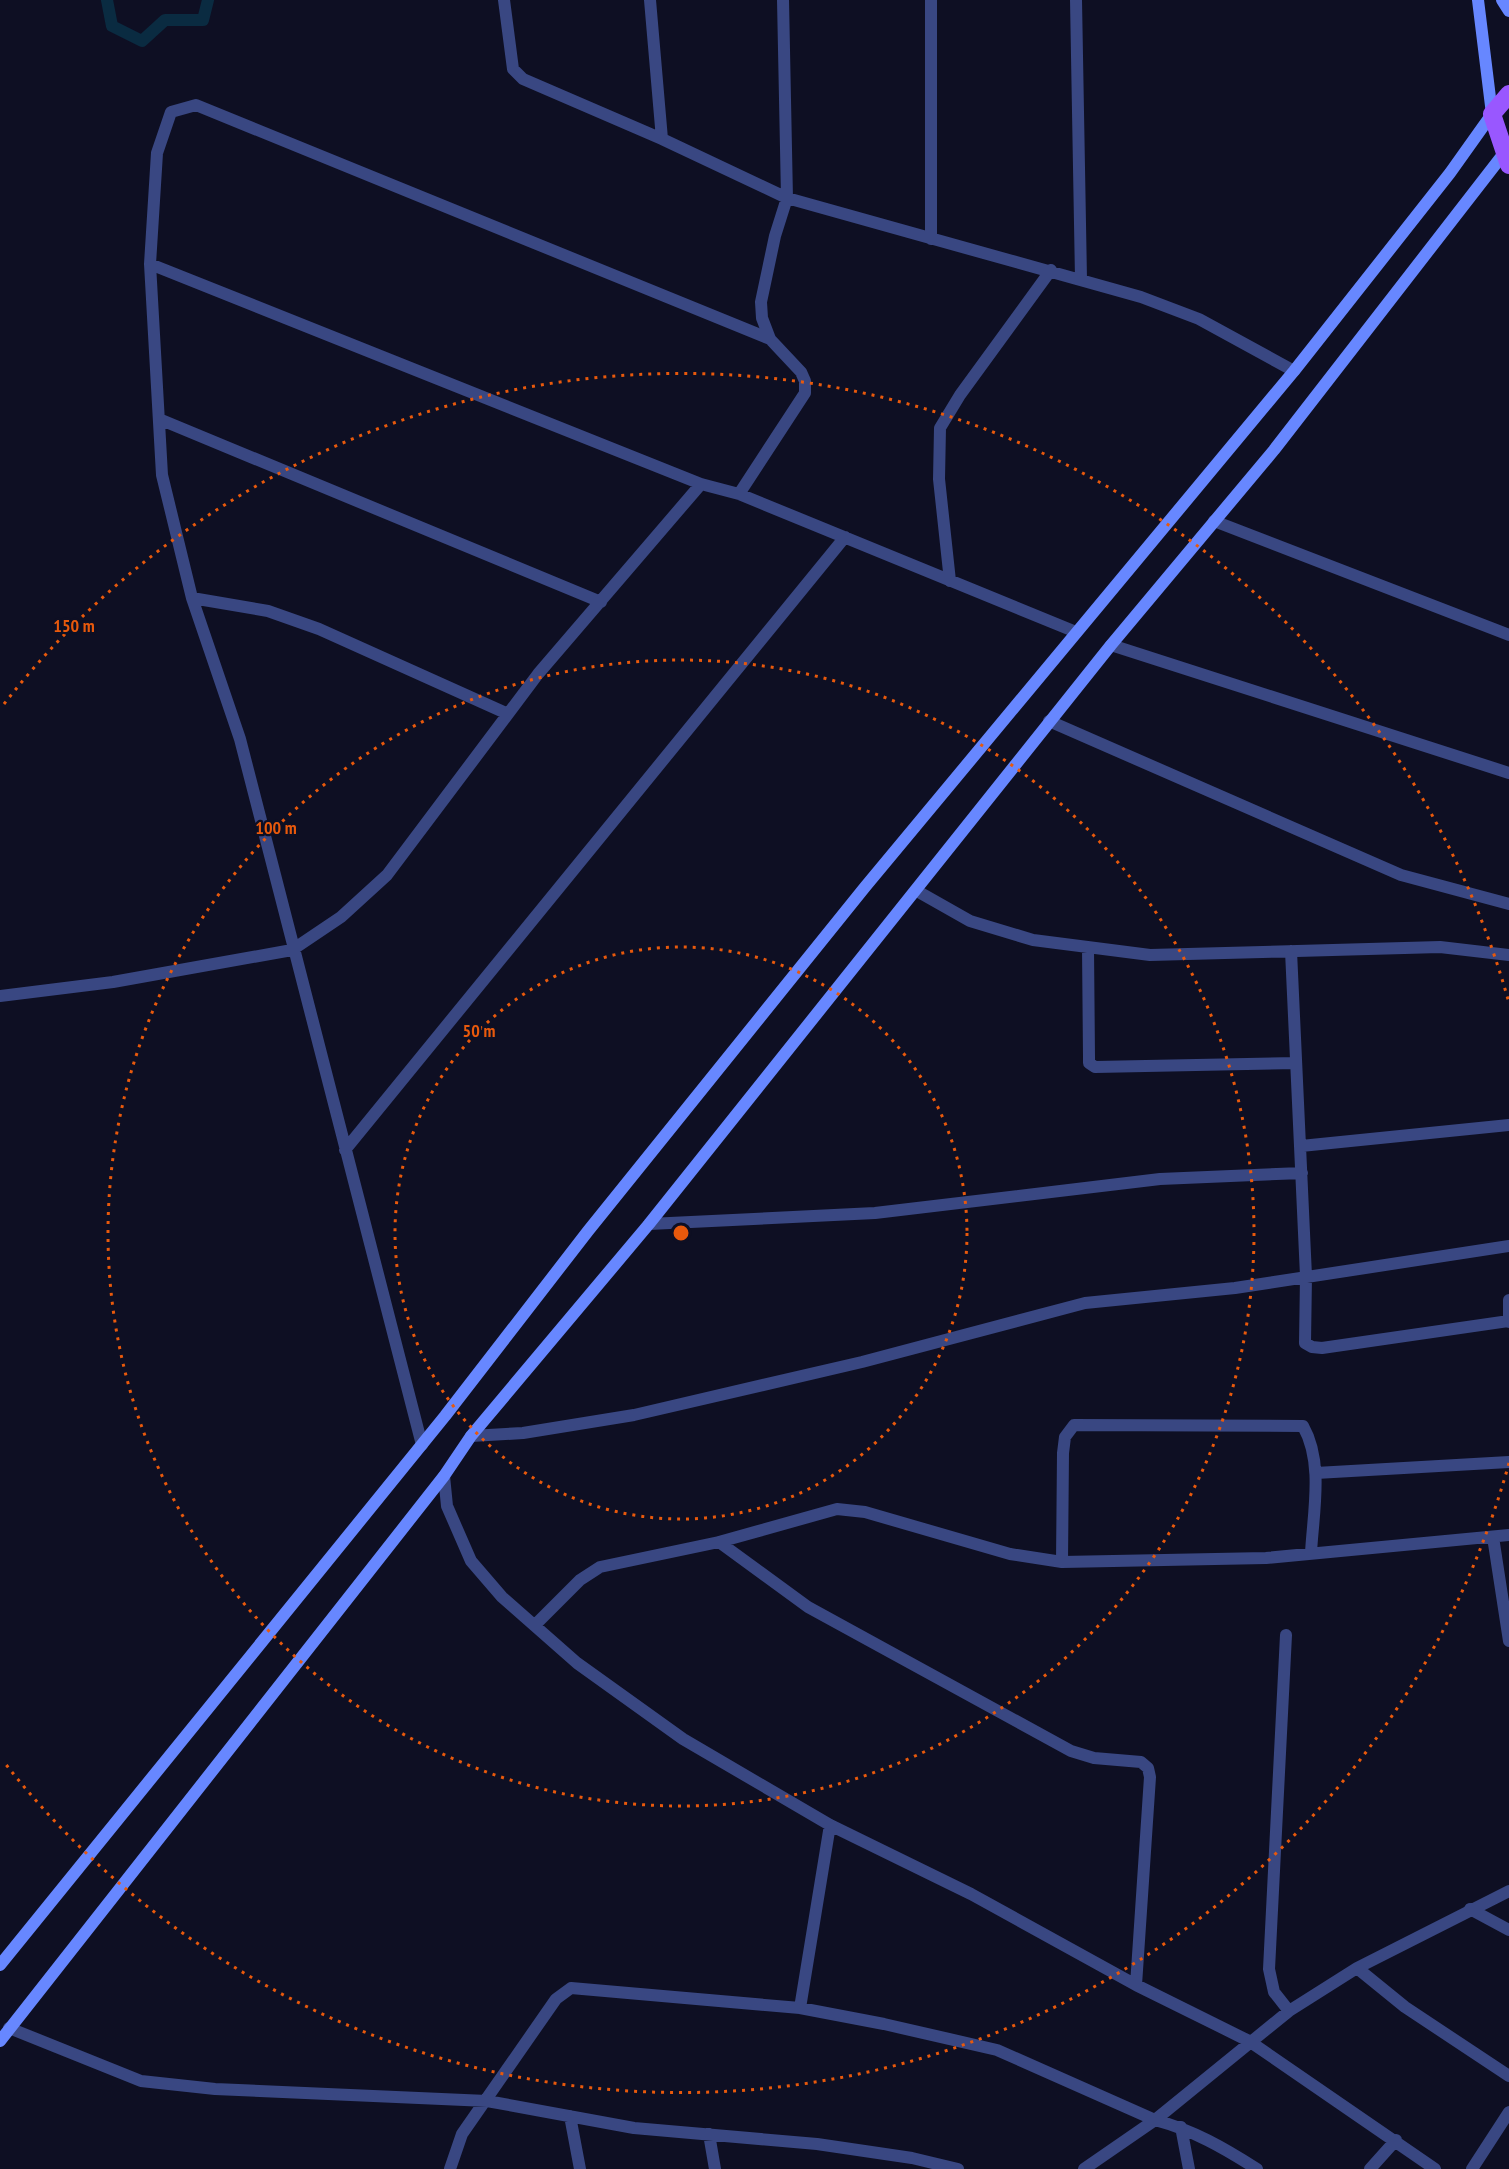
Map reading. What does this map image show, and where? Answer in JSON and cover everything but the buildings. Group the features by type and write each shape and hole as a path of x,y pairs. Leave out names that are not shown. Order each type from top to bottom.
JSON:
{"main road":[{"path":"0,2041 444,1476 471,1437 649,1224 917,891 1049,721 1274,450 1508,154 1492,114 1479,0"},
{"path":"1502,0 1509,11"},
{"path":"0,1965 422,1445 588,1231 1076,632 1294,371 1450,173 1509,94"}],"street":[{"path":"504,0 513,69 523,79 662,139 787,198 1141,297 1199,319 1294,371"},
{"path":"650,0 662,139"},
{"path":"739,494 805,393 805,381 801,372 770,339 762,318 761,302 775,236 787,198 783,0"},
{"path":"931,0 931,238"},
{"path":"1076,0 1081,279"},
{"path":"422,1445 292,950 240,739 192,598 162,475 150,264 157,153 171,112 196,105 770,339"},
{"path":"150,264 701,484 739,494 1076,632"},
{"path":"950,581 939,478 940,428 960,395 1051,270"},
{"path":"159,418 601,602"},
{"path":"0,996 112,982 292,950 341,917 387,875 538,674 701,484"},
{"path":"1214,521 1509,635"},
{"path":"345,1150 846,537"},
{"path":"192,598 268,611 319,629 508,714"},
{"path":"1111,645 1509,773"},
{"path":"1049,721 1401,875 1509,904"},
{"path":"917,891 970,921 1033,939 1150,955 1440,947 1509,955"},
{"path":"1088,948 1089,1063 1095,1066 1296,1063"},
{"path":"1291,951 1306,1276 1305,1343 1312,1347 1322,1348 1509,1322 1509,1300"},
{"path":"1301,1146 1509,1125"},
{"path":"649,1224 875,1213 1160,1179 1302,1173"},
{"path":"471,1437 523,1432 634,1415 862,1362 1085,1303 1235,1288 1509,1246"},
{"path":"1062,1562 1063,1453 1065,1437 1074,1425 1303,1426 1310,1437 1316,1473 1311,1553"},
{"path":"1316,1473 1509,1462"},
{"path":"444,1476 447,1506 471,1561 502,1597 577,1663 683,1739 830,1825 971,1894 1136,1985 1249,2041 1435,2169"},
{"path":"535,1625 580,1580 600,1567 719,1542 837,1509 865,1512 1010,1554 1062,1562 1266,1558 1509,1535"},
{"path":"1493,1537 1509,1641"},
{"path":"719,1542 808,1607 1071,1751 1094,1758 1141,1762 1148,1768 1150,1777 1136,1985"},
{"path":"1286,1635 1269,1969 1274,1992 1288,2011"},
{"path":"800,2008 830,1825"},
{"path":"1084,2169 1155,2120 1288,2011 1357,1968 1509,1891"},
{"path":"1470,1909 1509,1930"},
{"path":"1357,1968 1405,2007 1509,2076"},
{"path":"450,2169 462,2134 556,1999 571,1988 800,2008 884,2024 997,2050 1155,2120 1181,2127 1218,2144 1257,2169"},
{"path":"9,2028 141,2081 216,2090 487,2101 634,2128 817,2144 912,2158 958,2169"},
{"path":"1472,2169 1509,2112"},
{"path":"570,2116 580,2169"},
{"path":"1181,2127 1189,2169"},
{"path":"709,2134 714,2169"},
{"path":"1370,2169 1395,2140"}],"waterway":[{"path":"107,0 112,26 142,41 165,20 203,20 208,0"}]}
